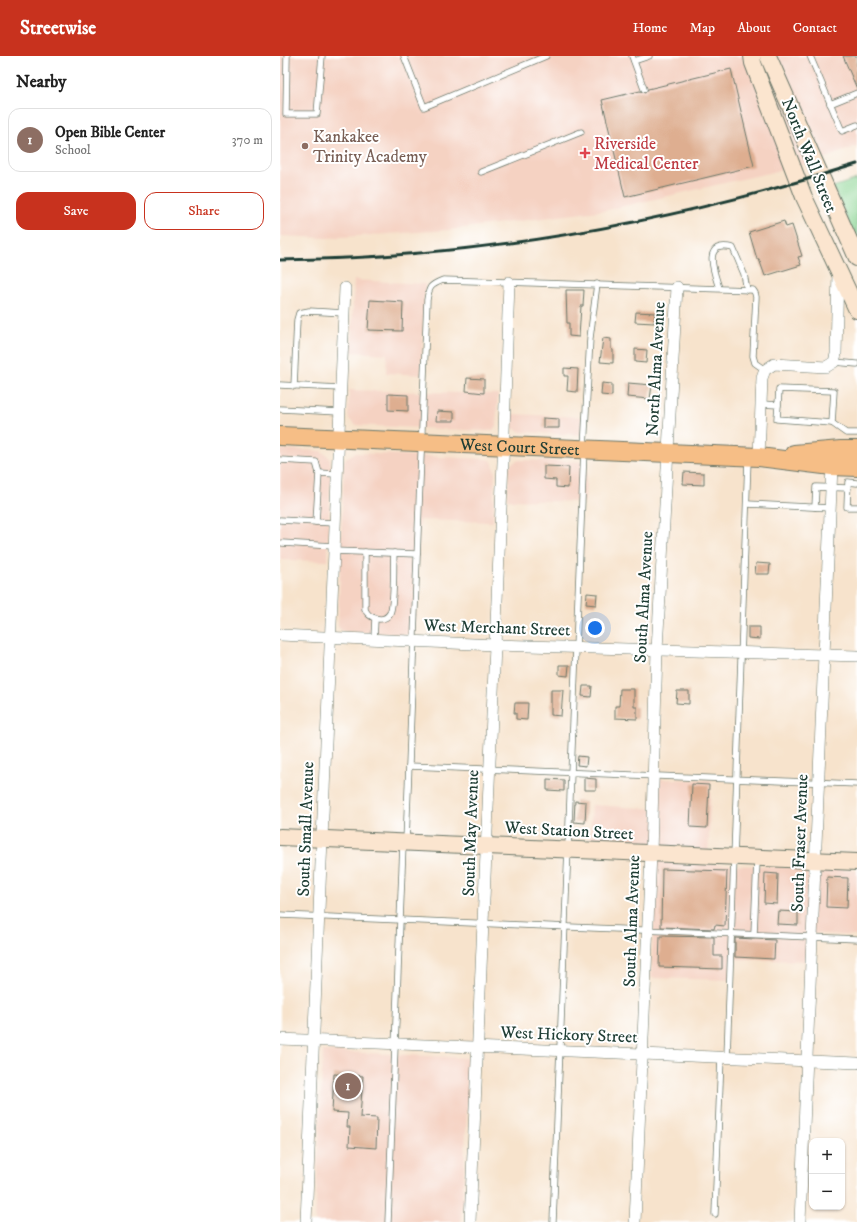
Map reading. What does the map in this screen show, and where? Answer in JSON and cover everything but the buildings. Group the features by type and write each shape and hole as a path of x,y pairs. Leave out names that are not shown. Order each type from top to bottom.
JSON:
{"main road":[{"name":"North Wall Street","path":"752,56 753,63 804,197 857,310"},
{"name":"North Wall Street","path":"768,56 857,258"},
{"name":"West Court Street","path":"280,436 754,456 832,466 857,467"},
{"name":"West Court Street","path":"754,456 857,450"},
{"name":"West Station Street","path":"280,837 857,862"}],"street":[{"path":"754,456 761,404 762,378 765,370 774,364 826,367 834,362 836,354 838,269"},
{"name":"South May Avenue","path":"470,1222 509,282"},
{"name":"North Alma Avenue","path":"667,453 677,287"},
{"name":"South Small Avenue","path":"306,1222 336,474 345,288"},
{"name":"South Alma Avenue","path":"635,1222 651,853 657,650 667,453"},
{"name":"South Fraser Avenue","path":"800,1222 832,466"},
{"name":"West Merchant Street","path":"280,635 577,648 857,656"},
{"name":"West Hickory Street","path":"280,1039 857,1063"}],"lane":[{"path":"288,56 286,114 317,114 322,56"},
{"path":"404,56 424,107 546,56"},
{"path":"644,89 633,58 649,56"},
{"path":"810,56 842,131 857,125"},
{"path":"830,104 857,93"},
{"path":"481,172 581,132"},
{"path":"719,288 711,264 711,255 716,249 725,246 732,248 744,274 747,290"},
{"path":"388,1222 400,920 409,766 427,300 429,288 443,280 753,290 756,297 753,356 755,363 765,370"},
{"path":"554,1222 584,449 590,338 597,284"},
{"path":"294,386 297,320 299,313 309,311 344,313"},
{"path":"834,362 857,364"},
{"path":"280,385 340,388"},
{"path":"832,424 834,391 779,389 777,419 832,424 846,433 857,433"},
{"path":"761,404 778,405"},
{"path":"280,409 339,412"},
{"path":"715,1214 734,856 747,504 754,456"},
{"path":"280,460 316,462 319,473 316,522"},
{"path":"319,473 336,474"},
{"path":"857,483 848,482 847,507 857,507"},
{"path":"815,507 816,487 848,488"},
{"path":"747,504 831,508"},
{"path":"280,520 334,523"},
{"path":"282,543 365,552 417,554"},
{"path":"365,552 365,609 370,617 375,619 387,617 390,613 394,553"},
{"path":"374,639 375,619"},
{"path":"409,766 857,784"},
{"path":"754,934 757,858"},
{"path":"280,915 857,939"}],"shaded area":[{"name":"Riverside Medical Center","path":"280,56 857,56 857,146 823,159 786,169 607,210 448,230 327,238 280,236"},
{"path":"354,280 425,284 421,375 386,373 387,354 351,352"},
{"path":"349,390 498,394 496,426 493,430 487,431 355,425 349,419 348,415"},
{"path":"511,414 584,417 583,435 521,432 513,428"},
{"path":"280,449 321,451 328,456 330,460 331,468 327,561 280,560"},
{"path":"355,453 485,459 491,460 493,464 495,473 493,522 420,520 414,635 342,631 338,626 344,463 346,458"},
{"path":"519,460 587,462 585,502 507,500 509,468 512,463"},
{"path":"659,779 711,780 708,864 857,870 857,936 806,933 805,961 731,959 731,980 651,978 657,844 590,842 592,805 658,809"},
{"path":"323,1051 470,1058 461,1222 315,1222"}],"green space":[{"path":"857,179 857,243 833,187"}],"railway":[{"path":"280,260 353,258 427,252 500,244 572,233 644,220 716,204 857,164"}],"place":[{"name":"Kankakee Trinity Academy","path":"305,146"},
{"name":"Riverside Medical Center","path":"585,153"},
{"name":"Open Bible Center","path":"348,1086"}]}
